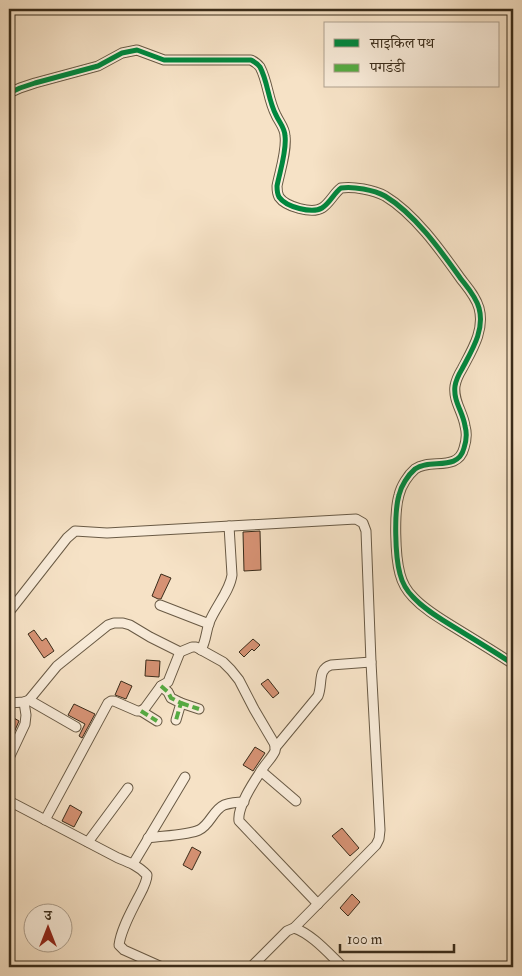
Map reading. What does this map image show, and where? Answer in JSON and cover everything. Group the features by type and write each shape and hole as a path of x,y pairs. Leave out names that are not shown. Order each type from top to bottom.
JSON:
{"street":[{"path":"9,94 20,88 98,66 122,53 137,50 164,60 251,60 259,65 272,108 285,134 286,142 277,186 277,192 282,200 289,205 316,211 326,206 341,188 352,187 383,195 414,220 475,298 479,308 480,332 455,384 456,400 466,433 462,454 455,461 421,466 415,469 401,489 396,512 398,567 407,590 418,602 513,664"},
{"path":"9,612 74,531 107,533 356,519 363,523 366,531 379,839 365,857 294,928 287,931 251,967"},
{"path":"201,650 216,608 231,582 230,526"},
{"path":"160,605 209,624"},
{"path":"9,758 25,724 26,701 57,666 108,625 123,623 130,625 180,652"},
{"path":"142,711 160,686 168,682 180,652 192,647 223,662 239,680 275,748"},
{"path":"318,904 239,821 238,816 261,771 274,753 275,748 318,696 322,670 331,665 371,662"},
{"path":"160,686 168,692 171,698 200,709"},
{"path":"9,703 26,701 76,727"},
{"path":"45,820 108,702 114,701 137,711 142,711 157,721"},
{"path":"176,720 181,703"},
{"path":"261,771 296,801"},
{"path":"133,864 185,777"},
{"path":"88,842 128,788"},
{"path":"9,801 133,864 147,875 148,878 123,930 119,945 124,950 162,967"},
{"path":"148,838 200,830 224,805 244,802"},
{"path":"294,928 302,930 343,967"}],"building":[{"path":"260,531 261,570 244,571 243,532"},
{"path":"161,574 171,578 161,599 158,599 152,596"},
{"path":"34,630 42,641 46,638 54,651 44,658 28,634"},
{"path":"253,639 260,645 254,651 252,649 244,657 239,652"},
{"path":"146,660 160,661 159,677 145,676"},
{"path":"268,679 279,693 273,698 261,684"},
{"path":"121,681 132,686 126,699 115,695"},
{"path":"74,704 95,714 82,738 79,736 85,724 68,715"},
{"path":"9,715 19,721 9,744"},
{"path":"255,747 265,753 253,771 243,765"},
{"path":"70,805 82,812 74,827 62,821"},
{"path":"342,828 359,848 350,856 332,836"},
{"path":"192,847 201,852 192,870 183,865"},
{"path":"352,894 360,902 348,916 340,908"}],"marked path":[{"path":"161,686 168,692 171,698 181,703 176,720"},
{"path":"181,703 199,709"},
{"path":"141,711 157,721"}],"cycle path":[{"path":"9,93 35,83 98,66 122,53 137,50 164,60 251,60 258,64 263,73 273,109 285,133 284,154 277,186 278,196 282,201 306,210 318,210 325,206 341,188 369,190 385,196 396,204 427,234 474,296 479,308 480,324 479,332 470,355 455,386 455,397 466,429 464,448 456,460 428,464 415,469 403,484 396,512 398,566 405,586 421,605 513,664"}]}
